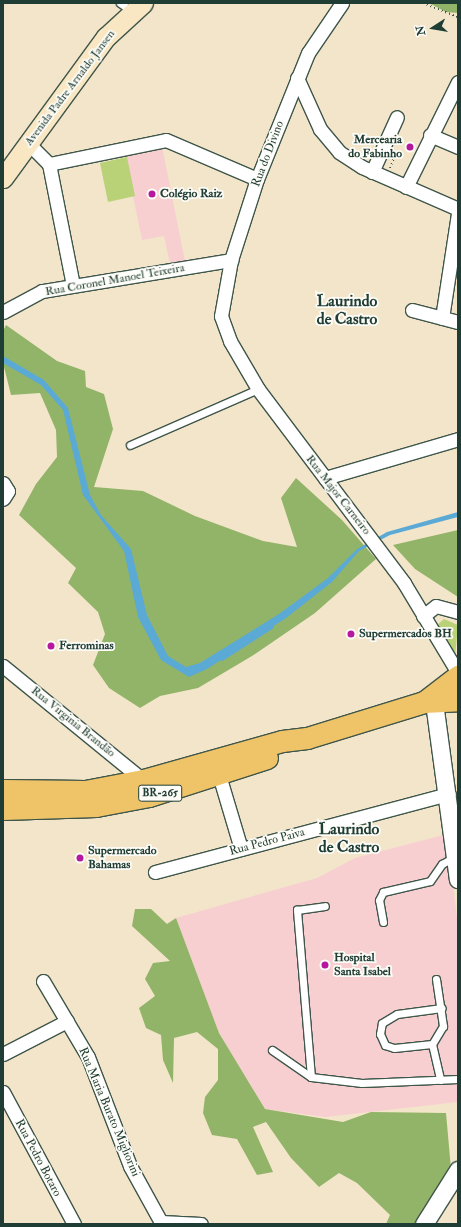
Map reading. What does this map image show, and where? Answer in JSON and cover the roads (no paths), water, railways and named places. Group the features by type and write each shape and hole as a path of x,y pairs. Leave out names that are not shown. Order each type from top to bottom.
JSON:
{"main road":[{"name":"Avenida Padre Arnaldo Jansen","path":"4,173 29,144 106,37 132,6"},
{"name":"BR-265","path":"4,806 143,780 282,741 307,738 439,703 458,676"},
{"name":"BR-265","path":"4,806 96,806 149,796 219,775 286,752 307,738"}],"street":[{"name":"Rua do Divino","path":"221,316 231,260 257,179 308,53 342,3"},
{"path":"297,78 320,129 339,152 372,172 458,209"},
{"path":"406,187 430,134 458,82"},
{"path":"372,172 397,117"},
{"path":"430,134 458,147"},
{"path":"49,164 166,140 257,179"},
{"path":"29,144 49,164 73,285"},
{"path":"442,318 458,214"},
{"name":"Rua Coronel Manoel Teixeira","path":"3,312 42,291 231,260"},
{"path":"412,310 458,322"},
{"name":"Rua Major Carneiro","path":"221,316 230,341 258,389 381,551 458,673"},
{"path":"325,478 458,439"},
{"path":"3,483 8,491 3,499"},
{"path":"423,616 436,606 458,611"},
{"name":"Rua Virginia Brandão","path":"3,666 143,780"},
{"path":"439,703 452,796 455,857 458,879"},
{"path":"219,775 241,849"},
{"name":"Rua Pedro Paiva","path":"155,872 452,796"},
{"name":"Rua Maria Burato Migliorini","path":"43,981 88,1057 130,1166 162,1223"},
{"path":"3,1054 67,1021"},
{"name":"Rua Pedro Botaro","path":"3,1092 74,1224"},
{"path":"424,1224 458,1170"},
{"path":"162,1223 201,1224"}],"lane":[{"path":"130,445 258,389"},
{"path":"383,922 379,900 383,892 430,881 442,864 455,857"},
{"path":"311,1077 298,910 325,906"},
{"path":"436,979 442,1008 443,1026 432,1044 440,1080"},
{"path":"432,1044 394,1048 385,1044 380,1034 382,1023 397,1014 442,1008"},
{"path":"272,1050 311,1077 362,1083 458,1079"}],"water":[{"path":"3,356 44,380 68,408 90,495 101,515 131,549 147,615 168,656 186,667 200,663 279,614 328,578 357,549 387,532 458,512 458,517 390,535 359,551 332,582 286,618 207,669 189,677 161,660 138,617 124,551 83,495 63,410 41,385 3,363"}],"waterway":[{"path":"222,659 272,627"}],"place":[{"name":"Mercearia do Fabinho","path":"410,147"},
{"name":"Colégio Raiz","path":"152,194"},
{"name":"Supermercados BH","path":"351,634"},
{"name":"Ferrominas","path":"51,646"},
{"name":"Supermercado Bahamas","path":"80,858"},
{"name":"Hospital Santa Isabel","path":"325,965"}],"district":[{"name":"Laurindo de Castro","path":"347,310"},
{"name":"Laurindo de Castro","path":"349,838"}]}
